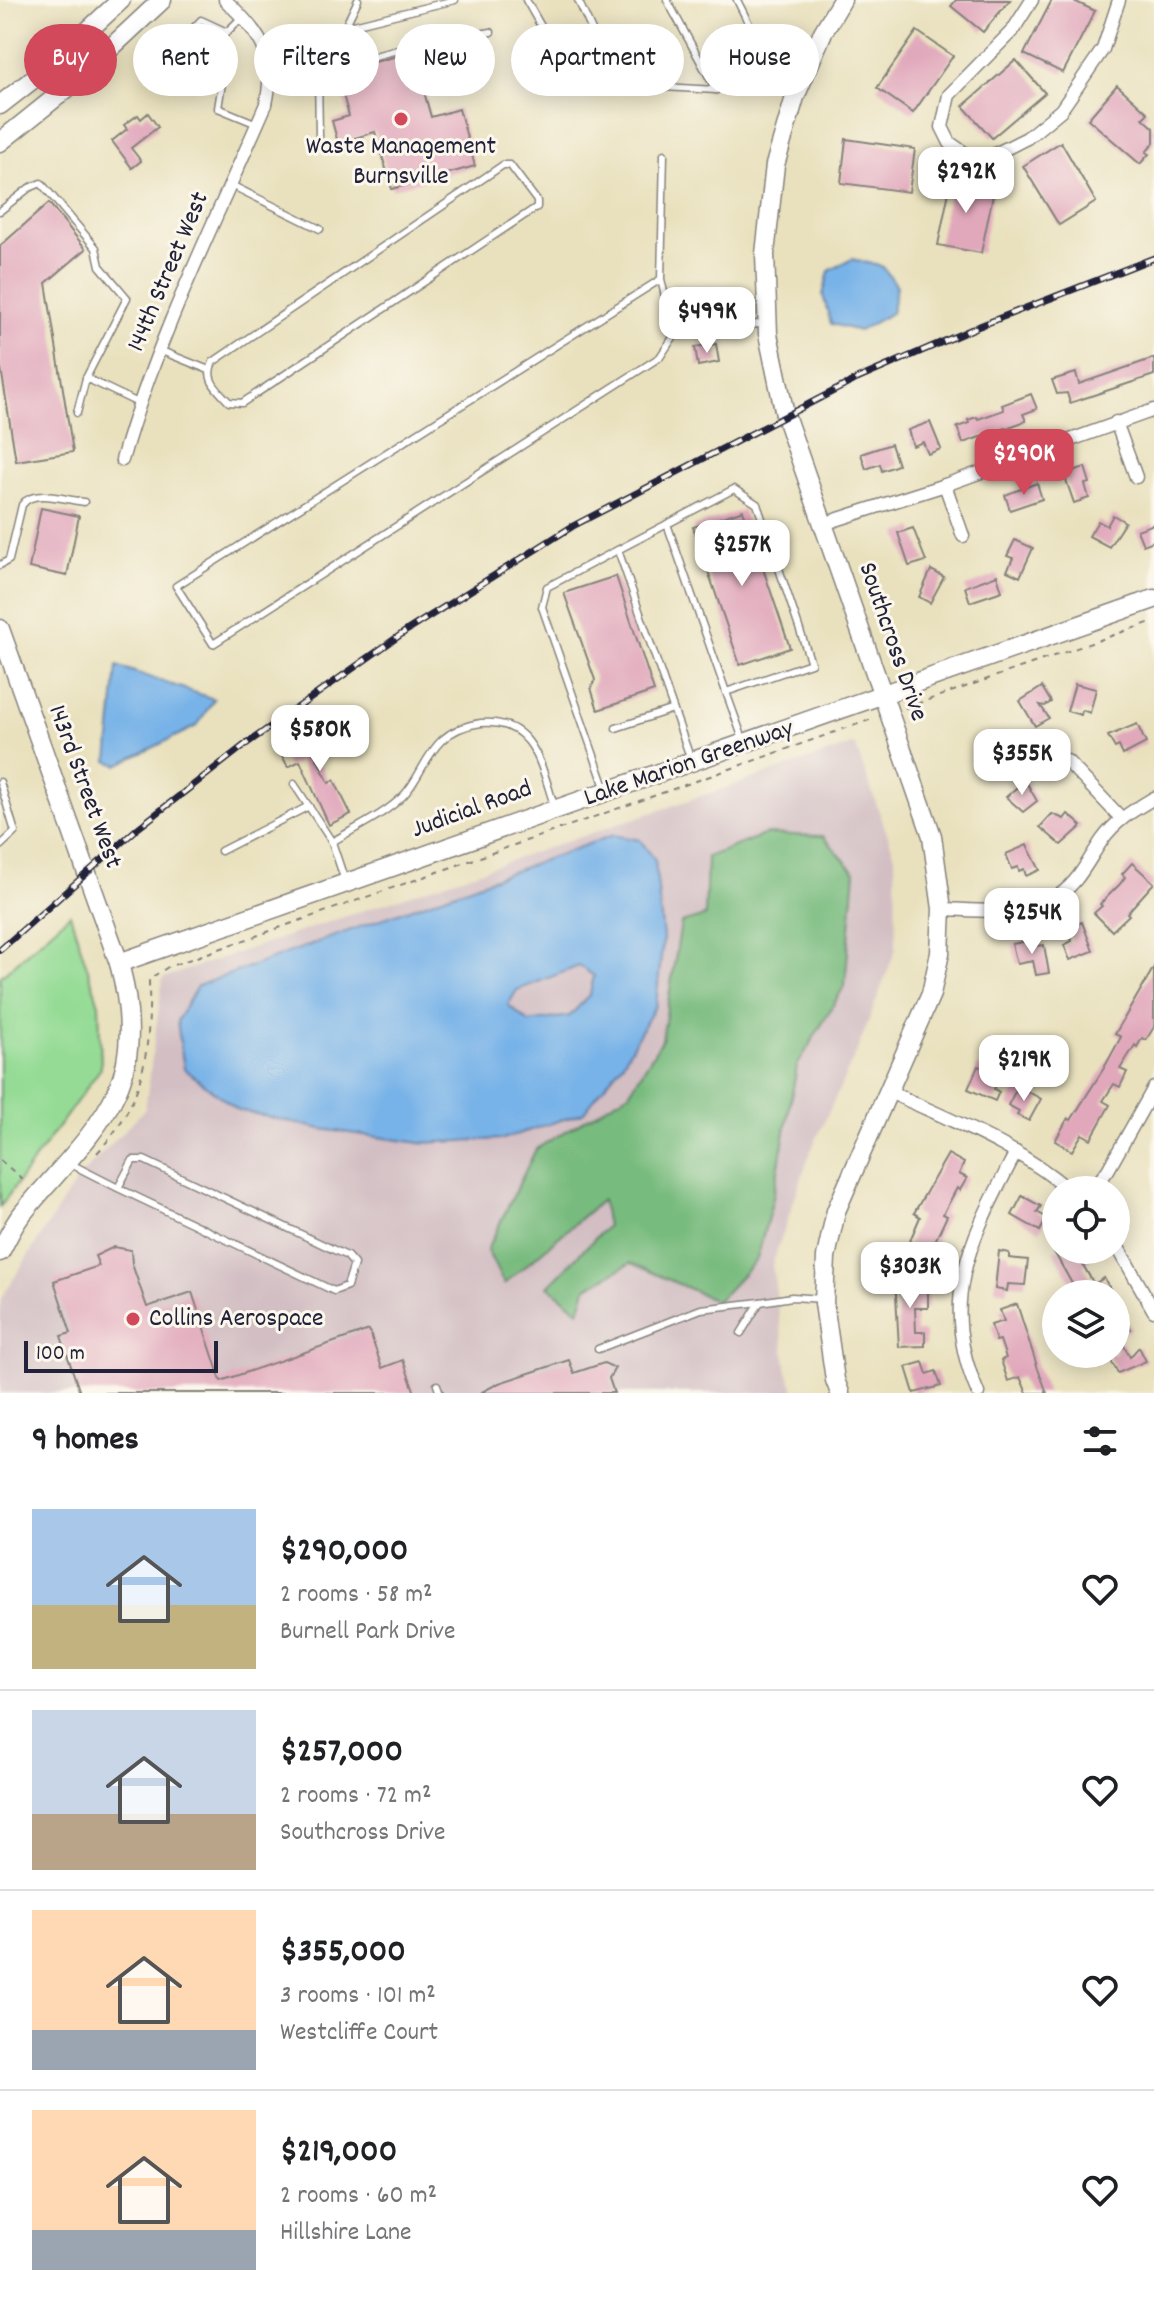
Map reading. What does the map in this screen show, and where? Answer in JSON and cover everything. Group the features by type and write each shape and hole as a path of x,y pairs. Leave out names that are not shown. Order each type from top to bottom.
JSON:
{"street":[{"path":"0,105 50,66 121,0"},
{"path":"0,142 71,85 162,0"},
{"path":"225,0 254,28"},
{"name":"Southcross Drive","path":"840,1393 835,1380 824,1299 826,1257 836,1211 931,994 940,953 942,909 932,836 785,415 768,323 765,254 775,165 795,97 823,32 842,0"},
{"path":"1032,0 1013,30 949,95 942,127 950,143 970,157 987,158 1027,138 1061,110 1103,49 1119,0"},
{"name":"144th Street West","path":"122,460 138,403 159,350 268,96"},
{"path":"823,524 945,485 1154,410"},
{"path":"1116,422 1136,477"},
{"path":"945,485 963,536"},
{"name":"Judicial Road","path":"119,963 1154,599"},
{"name":"143rd Street West","path":"0,629 6,664 119,963"},
{"path":"1067,761 1121,818"},
{"path":"942,909 1016,910 1051,900 1078,879 1103,839 1121,818 1154,798"},
{"path":"0,1252 19,1218 97,1124 118,1090 128,1049 129,1008 119,963"},
{"path":"1103,1176 1154,1088"},
{"path":"890,1092 1016,1152 1053,1176"},
{"path":"978,1393 959,1326 962,1273 975,1231 1016,1152"},
{"path":"1127,1264 1154,1311"}],"lane":[{"path":"346,24 358,0"},
{"path":"357,24 455,0"},
{"path":"526,0 540,24"},
{"path":"578,0 589,24"},
{"path":"667,0 700,61"},
{"path":"737,0 749,24"},
{"path":"235,24 243,16"},
{"path":"220,96 218,108 257,124"},
{"path":"318,96 319,137"},
{"path":"661,279 176,586 213,644 660,357 674,336 661,279 664,154"},
{"path":"503,165 510,165 537,201 537,207 242,403 229,402 210,380 209,370 213,362 503,165"},
{"path":"0,211 29,188 41,183 96,248 100,266 127,298 86,378 77,413"},
{"path":"231,185 320,229"},
{"path":"674,336 768,323"},
{"path":"159,350 209,370"},
{"path":"86,378 138,403"},
{"path":"606,791 542,607 547,587 734,489 757,504 811,663 726,692"},
{"path":"0,565 9,560 22,505 27,498 34,495 84,502"},
{"path":"667,524 744,742"},
{"path":"618,550 691,760"},
{"path":"616,728 673,709"},
{"path":"332,842 396,802 444,738 471,724 502,724 526,737 536,753 556,808"},
{"path":"0,782 15,832 0,846"},
{"path":"294,784 332,842 346,883"},
{"path":"221,851 309,806"},
{"path":"66,1161 118,1188 334,1291 347,1286 354,1269 347,1256 144,1160 133,1160 129,1164 118,1188"},
{"path":"598,1349 701,1309 792,1297 824,1299"},
{"path":"741,1333 760,1302"},
{"path":"437,1385 440,1393"}],"path":[{"name":"Lake Marion Greenway","path":"149,979 168,967 1154,621"}],"shaded area":[{"path":"855,744 895,856 896,949 857,1051 812,1148 772,1265 787,1372 796,1393 0,1393 0,1300 78,1178 145,1109 163,978"}],"green space":[{"path":"766,834 823,836 855,872 845,985 797,1066 773,1198 757,1259 717,1301 631,1263 586,1288 579,1311 548,1286 607,1226 602,1200 504,1284 487,1250 536,1149 629,1093 662,1040 681,923 705,916 707,857"},
{"path":"70,914 99,1004 101,1068 0,1207 0,977"}],"water":[{"path":"852,259 883,267 897,286 891,313 859,331 831,324 823,295 829,271"},
{"path":"117,666 214,699 197,726 118,765 108,761"},
{"path":"613,835 640,840 655,860 663,938 656,1005 622,1064 583,1113 503,1139 420,1143 321,1129 238,1110 184,1069 177,1021 197,986","holes":["579,966 594,976 590,994 570,1016 529,1022 508,1005 517,990"]}],"building":[{"path":"956,0 1010,0 983,32 951,6"},
{"path":"1052,0 1072,0 1095,11 1063,73 1024,54"},
{"path":"917,31 953,56 913,113 877,88"},
{"name":"Waste Management Burnsville","path":"395,57 395,96 425,96 431,117 459,109 475,166 392,189 375,132 338,143 332,121 349,116 343,96 379,96 379,61"},
{"path":"1016,60 1045,93 992,138 963,106"},
{"path":"1117,85 1148,113 1143,118 1154,128 1154,143 1140,164 1088,119"},
{"path":"148,113 158,127 131,148 141,161 132,168 112,141 127,129 124,125 138,115 141,119"},
{"path":"846,139 915,149 909,192 841,183"},
{"path":"1061,142 1096,202 1059,225 1023,166"},
{"path":"952,177 995,185 981,253 938,245"},
{"path":"49,203 86,249 46,283 73,452 16,461 0,362 0,246"},
{"path":"716,344 719,362 698,366 695,347"},
{"path":"1154,358 1154,375 1070,403 1067,393 1057,394 1052,380 1076,373 1079,384"},
{"path":"1031,394 1037,409 1023,414 1026,421 963,443 957,427 969,423 968,420 1004,410 1002,405"},
{"path":"930,422 941,449 928,454 923,442 913,446 908,430"},
{"path":"891,444 898,465 882,471 880,464 866,469 861,454"},
{"path":"1085,467 1090,483 1085,484 1089,498 1074,503 1064,474"},
{"path":"1037,483 1042,499 1010,510 1005,495"},
{"path":"41,508 79,516 67,576 29,568"},
{"path":"743,510 790,648 740,665 693,527"},
{"path":"1113,515 1125,522 1109,547 1089,536 1098,521 1107,526"},
{"path":"1154,524 1154,541 1143,545 1137,530"},
{"path":"913,528 926,561 909,566 898,533"},
{"path":"1015,540 1033,548 1020,577 1007,571 1013,558 1007,556"},
{"path":"931,570 944,577 930,603 919,597"},
{"path":"997,575 1002,591 970,602 965,587"},
{"path":"616,576 654,691 598,710 591,688 595,680 564,593"},
{"path":"1075,684 1096,689 1090,713 1082,710 1081,715 1067,711"},
{"path":"1042,687 1051,702 1040,705 1049,718 1035,726 1020,701"},
{"path":"339,723 346,736 314,753 329,783 334,780 351,814 329,825 300,761 288,767 281,754"},
{"path":"1137,724 1146,743 1123,755 1119,746 1115,748 1108,736"},
{"path":"995,738 1010,742 1011,738 1025,741 1022,757 1006,754 1010,758 1008,767 990,764"},
{"path":"1025,780 1037,801 1023,812 1006,797"},
{"path":"1052,814 1064,819 1068,814 1082,826 1061,845 1040,827"},
{"path":"1027,845 1040,870 1026,876 1024,869 1012,869 1006,854"},
{"path":"1132,863 1154,883 1112,931 1094,913 1120,884 1125,877 1122,874"},
{"path":"1082,922 1093,951 1070,960 1064,945 1072,941 1069,928"},
{"path":"1028,941 1029,947 1044,945 1049,973 1036,975 1033,961 1017,964 1012,944"},
{"path":"1154,967 1154,1027 1146,1040 1142,1038 1137,1047 1135,1045 1120,1069 1127,1072 1120,1087 1114,1084 1103,1101 1110,1105 1091,1139 1082,1134 1072,1151 1055,1141 1104,1068 1121,1037 1115,1034"},
{"path":"978,1066 1000,1075 994,1089 999,1092 995,1101 968,1089"},
{"path":"1018,1086 1041,1099 1029,1121 1017,1115 1019,1111 1008,1105"},
{"path":"948,1154 964,1163 959,1174 967,1178 960,1190 957,1188 943,1214 947,1216 935,1241 939,1242 928,1268 903,1257 920,1217 914,1213"},
{"path":"1022,1196 1041,1206 1037,1212 1042,1215 1042,1227 1040,1231 1012,1215"},
{"name":"Collins Aerospace","path":"114,1247 131,1250 132,1264 147,1307 192,1292 221,1381 369,1330 382,1368 403,1360 415,1393 80,1393 61,1336 71,1333 54,1281 99,1266 95,1256"},
{"path":"999,1251 1009,1253 1009,1258 1028,1260 1025,1285 1008,1284 1007,1291 995,1289"},
{"path":"1061,1264 1085,1264 1092,1280 1070,1280"},
{"path":"895,1278 924,1278 924,1289 928,1289 928,1308 915,1308 916,1332 925,1332 925,1346 899,1347"},
{"path":"1017,1304 1047,1393 1027,1393 1020,1377 1008,1381 1001,1360 1006,1358 991,1325 1004,1321 1000,1310"},
{"path":"1139,1347 1146,1361 1130,1368 1130,1357"},
{"path":"569,1360 574,1373 604,1363 615,1368 609,1378 614,1393 480,1393 499,1383"},
{"path":"923,1362 927,1374 936,1371 941,1386 914,1393 906,1367"}],"railway":[{"path":"0,950 138,828 246,744 406,631 573,526 857,379 977,327 1154,258"}],"place":[{"name":"Waste Management Burnsville","path":"401,119"},
{"name":"Collins Aerospace","path":"133,1319"}]}
